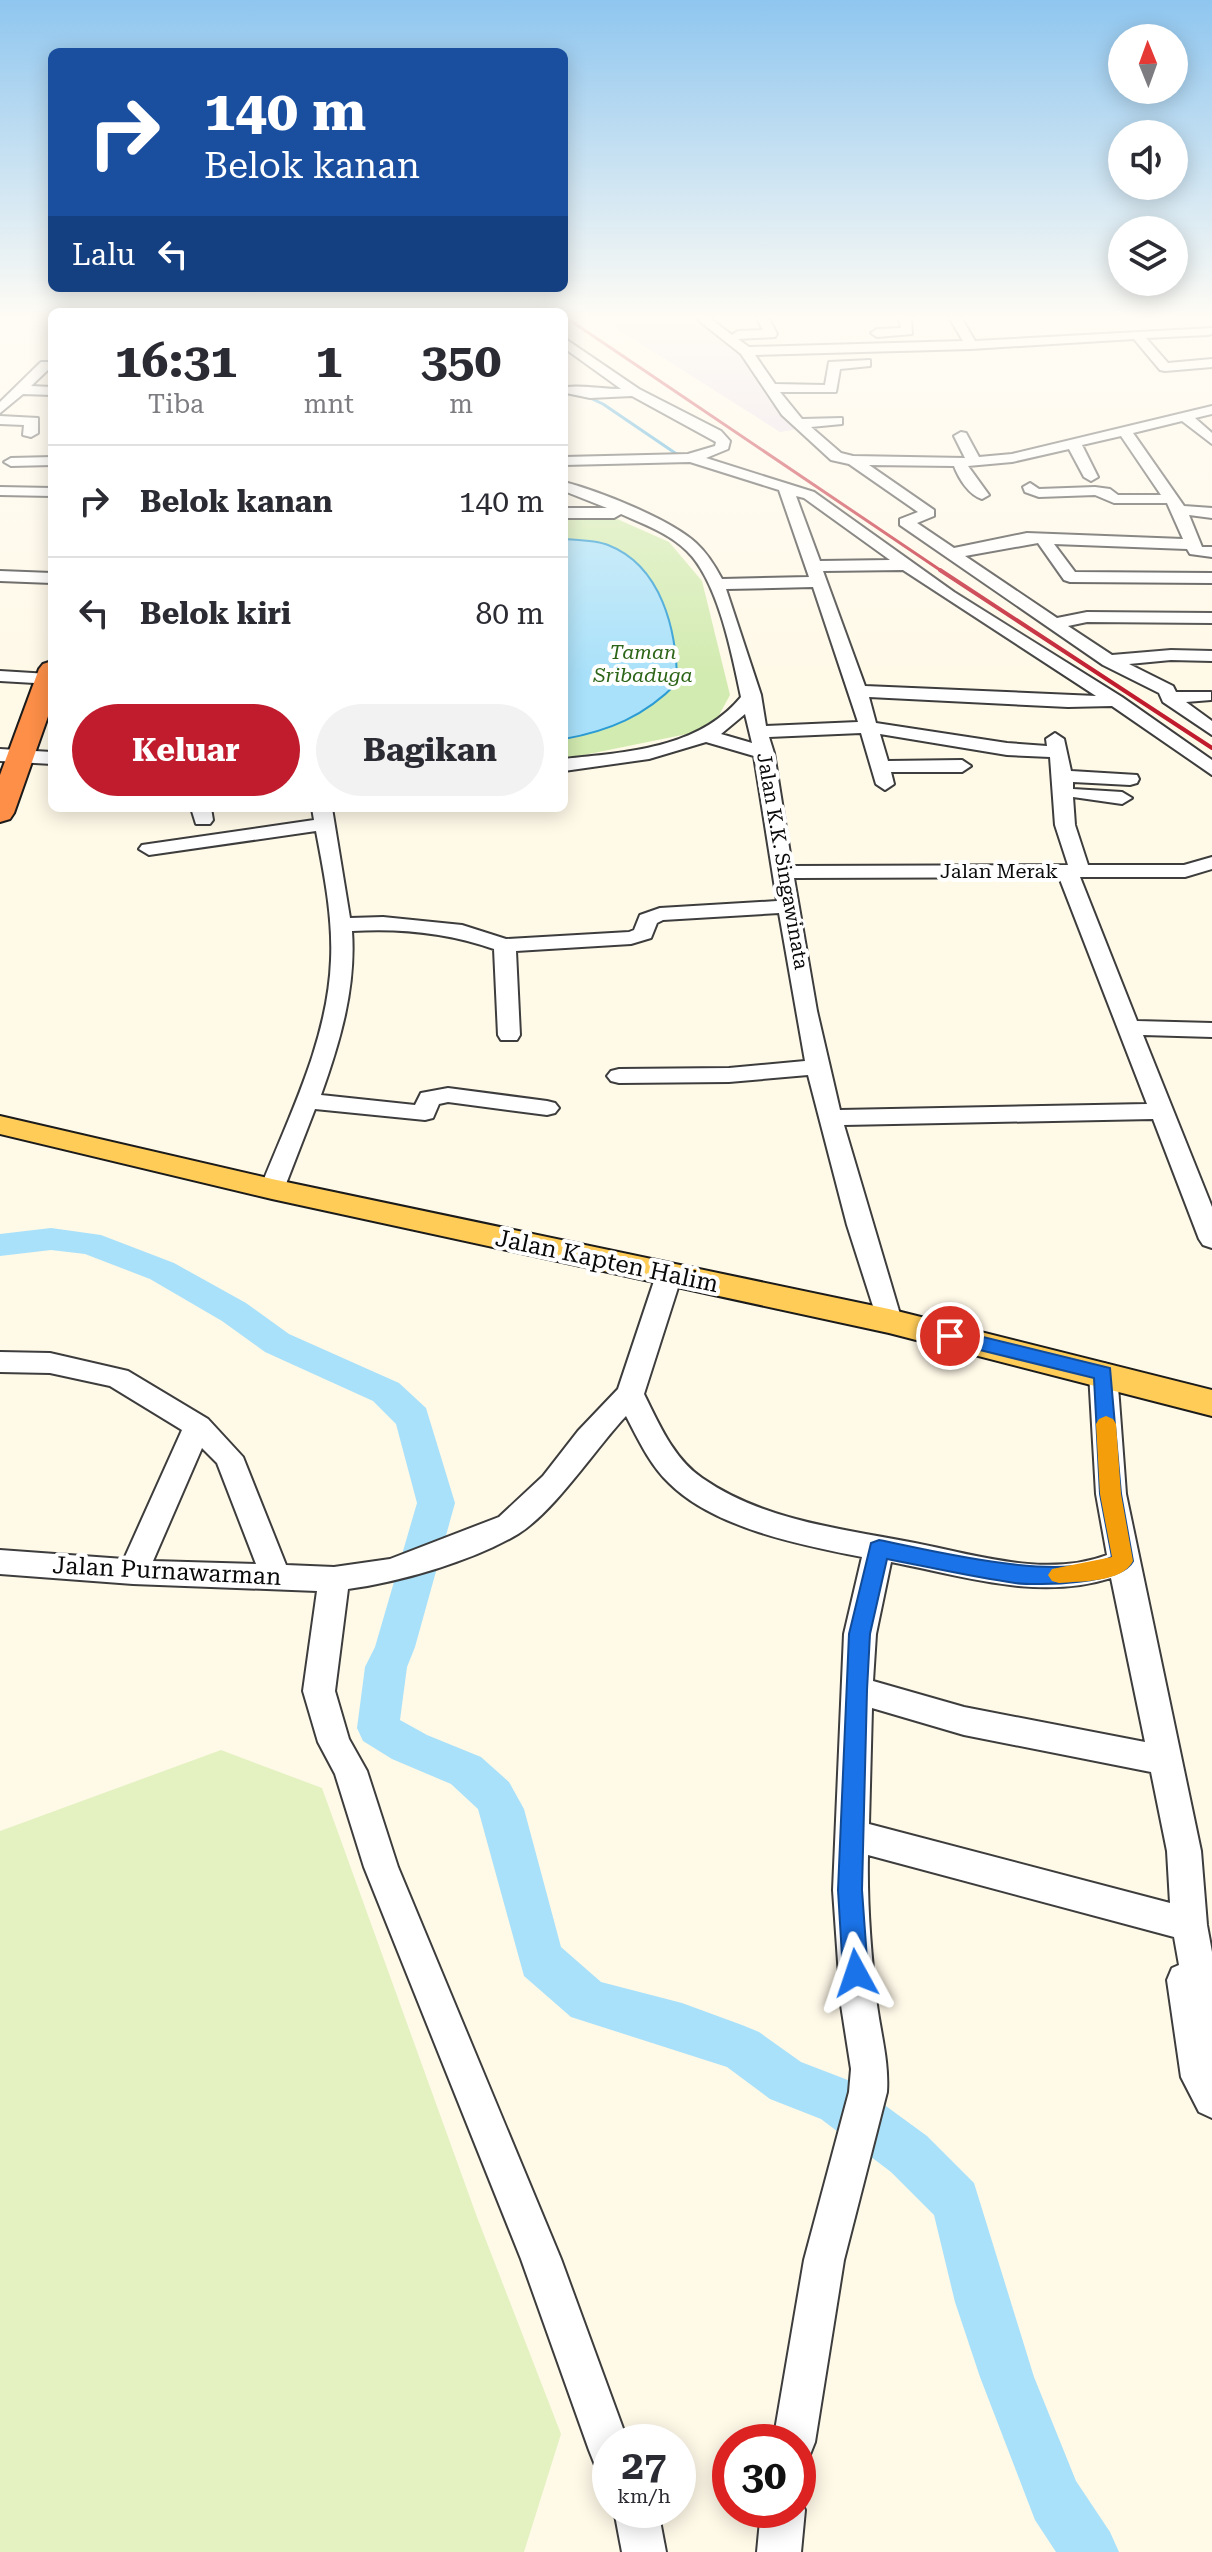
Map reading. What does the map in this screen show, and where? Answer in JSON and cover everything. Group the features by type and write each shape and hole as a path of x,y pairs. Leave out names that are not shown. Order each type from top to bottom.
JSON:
{"highway":[{"path":"0,813 10,755 48,678"}],"main road":[{"name":"Jalan Kapten Halim","path":"0,1125 272,1189 889,1321 1212,1403"}],"street":[{"path":"568,461 686,458 721,449 723,441 720,438"},
{"path":"815,438 836,457 853,460 966,462 1034,454 1097,438"},
{"path":"961,438 966,477 982,495"},
{"path":"1130,438 1178,511 1196,551 1212,552"},
{"path":"1074,444 1091,477"},
{"path":"686,458 809,495 948,595 1116,701 1212,769"},
{"path":"853,460 929,513 905,522 1109,661 1167,690 1169,698 1212,730"},
{"path":"11,462 48,461"},
{"path":"785,486 858,691 882,775 962,766"},
{"path":"1030,487 1032,492 1039,493 1105,492 1114,499 1178,511 1212,513"},
{"name":"Jalan K.K. Singawinata","path":"568,488 691,545 717,584 752,695 817,1064 848,1191 889,1321"},
{"path":"0,491 48,492"},
{"path":"1178,511 1212,524"},
{"path":"568,513 626,513"},
{"path":"950,554 1027,538 1191,544"},
{"path":"1042,538 1070,577 1212,578"},
{"path":"717,584 909,565"},
{"path":"0,578 48,580"},
{"path":"1056,623 1087,617 1212,618"},
{"path":"1109,661 1171,655 1212,656"},
{"path":"0,676 48,674"},
{"path":"858,691 1068,702 1116,701"},
{"path":"568,764 653,751 706,736 726,723 752,695"},
{"path":"1169,698 1205,696"},
{"path":"706,736 762,743 868,727 1007,749 1055,745 1064,785 1065,825 1074,871 1128,1028 1212,1239"},
{"path":"10,755 48,758"},
{"path":"1064,785 1130,779"},
{"path":"1064,785 1122,798"},
{"path":"149,849 323,816 341,925 342,962 335,1010 306,1101 272,1189"},
{"name":"Jalan Merak","path":"784,872 1185,871 1212,863"},
{"path":"341,925 383,923 431,927 462,931 505,945 631,938 644,934 647,919 660,914 790,906"},
{"path":"505,945 509,1035"},
{"path":"1128,1028 1212,1030"},
{"path":"619,1076 729,1075 807,1068 817,1064"},
{"path":"306,1101 425,1113 429,1098 448,1095 547,1108"},
{"path":"832,1118 1161,1111"},
{"path":"669,1275 630,1394 668,1464 689,1484 715,1500 764,1520 879,1549 1018,1575 1084,1572 1109,1568 1123,1561"},
{"path":"0,1362 50,1363 118,1378 198,1426 229,1457 276,1577"},
{"path":"1103,1373 1111,1494 1162,1760 1184,1851 1183,1923 1200,2077 1212,2099"},
{"name":"Jalan Purnawarman","path":"0,1562 133,1572 334,1579 391,1571 509,1525 553,1484 588,1439 630,1394"},
{"path":"133,1572 198,1426"},
{"path":"797,2424 824,2260 868,2092 870,2069 859,2005 853,1942 851,1835 860,1634 879,1549"},
{"path":"334,1579 319,1691 334,1742 350,1771 381,1867 541,2259 601,2424"},
{"path":"856,1690 964,1721 1162,1760"},
{"path":"851,1835 1183,1923"},
{"path":"1183,1923 1212,2017"},
{"path":"639,2528 644,2552"},
{"path":"779,2552 781,2528"}],"green space":[{"name":"Taman Sribaduga","path":"568,517 615,518 669,542 702,581 730,695 718,717 692,733 568,758"},
{"path":"221,1750 322,1788 477,2217 561,2434 524,2552 0,2552 0,1831"}],"water":[{"path":"568,539 608,545 642,568 663,602 674,642 677,683 639,713 596,732 568,738"}],"waterway":[{"path":"653,438 681,457"},
{"path":"0,1245 51,1239 89,1243 162,1271 234,1312 277,1343 386,1392 413,1418 436,1503 395,1647 386,1667 378,1728 407,1746 466,1770 485,1785 502,1809 541,1960 588,2001 682,2027 742,2049 787,2082 836,2099 909,2154 956,2201 982,2302 1007,2377 1055,2500 1090,2552"}],"railway":[{"path":"745,438 941,571"},
{"path":"941,571 1212,748"}],"slow traffic":[{"path":"1059,1575 1109,1568 1123,1561 1111,1494 1106,1424"}],"route":[{"path":"856,1973 850,1890 856,1690 860,1634 879,1549 1018,1575 1084,1572 1109,1568 1123,1561 1111,1494 1103,1373 950,1336"}]}
